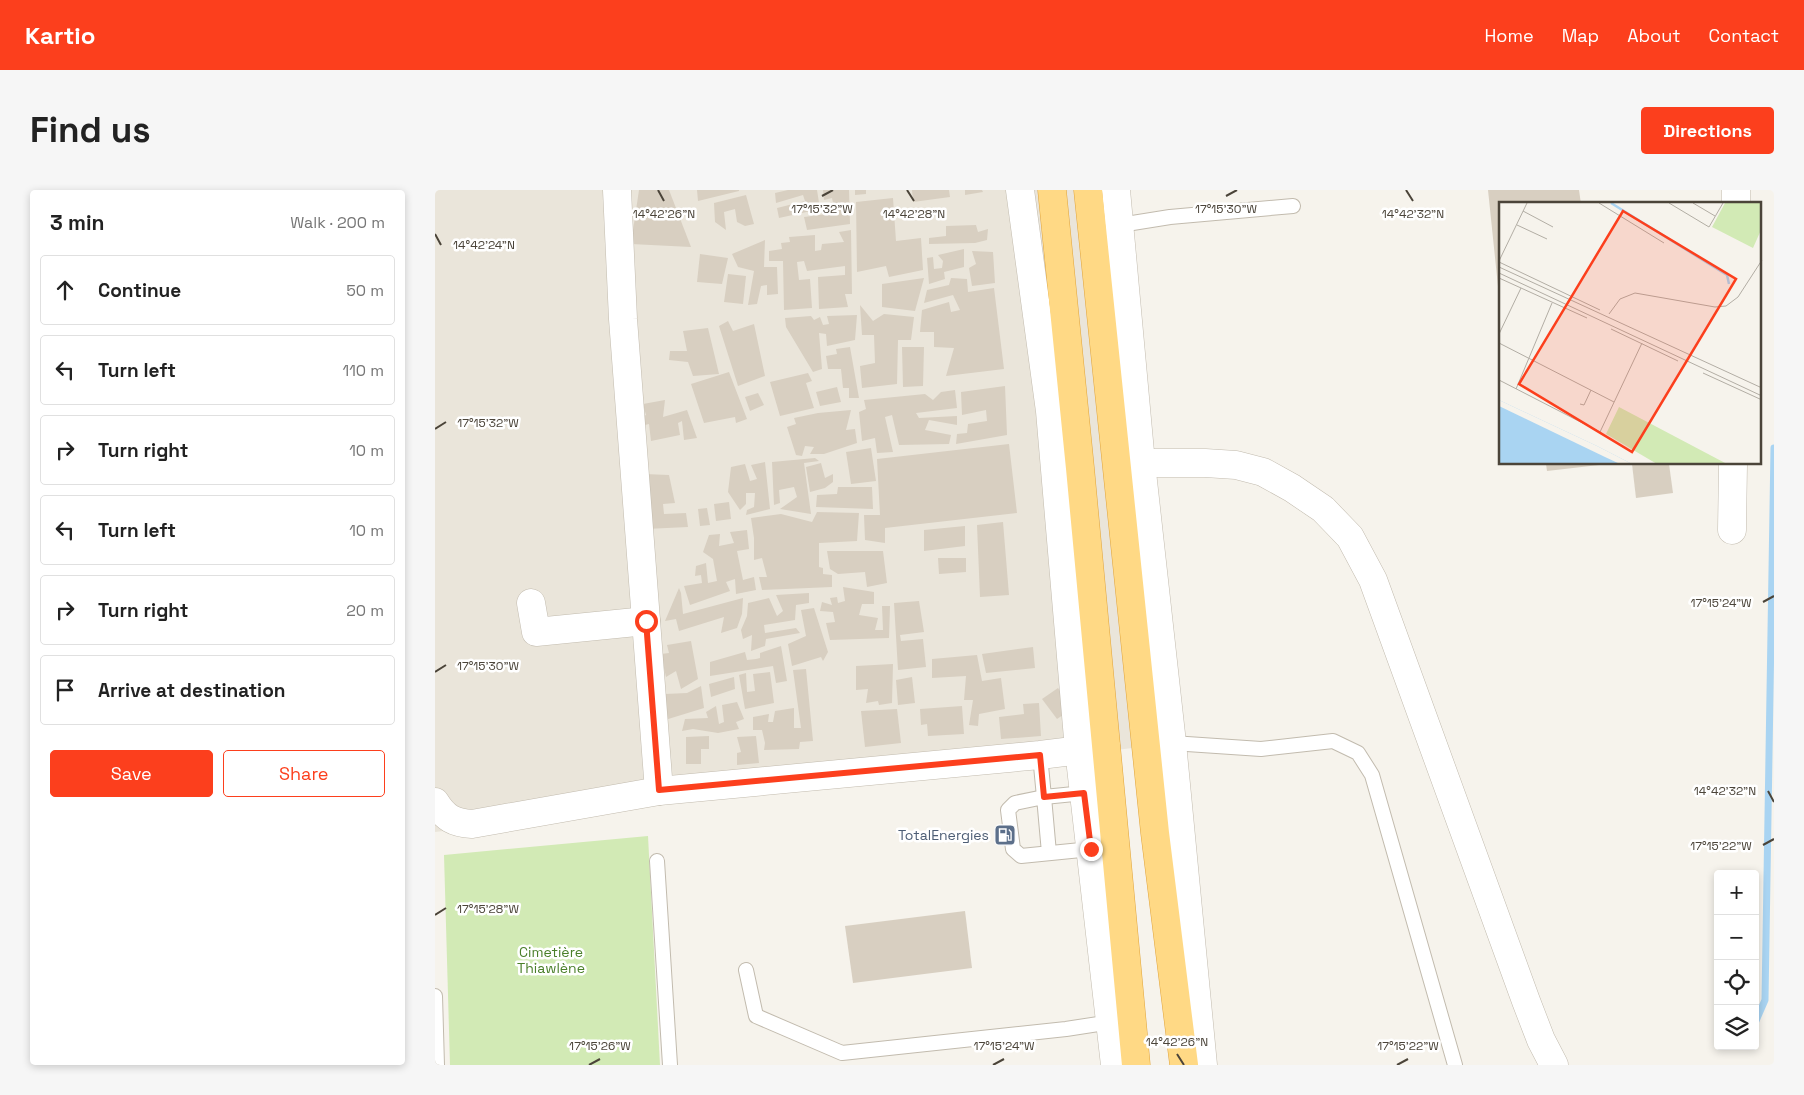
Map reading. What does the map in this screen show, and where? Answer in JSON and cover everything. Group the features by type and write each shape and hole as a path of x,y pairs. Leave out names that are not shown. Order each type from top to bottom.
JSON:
{"highway":[{"path":"1052,190 1081,468 1135,1065"},
{"path":"1088,190 1129,464 1155,833 1184,1065"},
{"path":"1081,468 1129,464"}],"street":[{"path":"617,190 623,320 659,790"},
{"path":"1020,190 1050,412 1079,750 1115,1065"},
{"path":"1116,190 1120,225 1129,464 1172,743 1203,1065"},
{"path":"1129,464 1220,464 1236,465 1263,472 1293,488 1323,509 1350,537 1373,580 1526,1002 1541,1040 1554,1065"},
{"path":"1732,530 1733,465"},
{"path":"531,603 536,632 646,621"},
{"path":"437,810 458,823 472,824 659,790 1040,755 1106,747"}],"lane":[{"path":"1120,225 1170,217 1293,206"},
{"path":"1172,743 1261,749 1333,742 1358,753 1372,775 1455,1065"},
{"path":"1040,755 1049,853"},
{"path":"1084,793 1015,802 1008,810 1013,849 1021,856 1091,849"},
{"path":"657,861 669,1065"},
{"path":"746,970 756,1016 842,1053 1056,1030 1111,1022"},
{"path":"435,996 437,1065"}],"shaded area":[{"path":"435,190 1111,190 1166,744 435,832"}],"green space":[{"name":"Cimetière Thiawlène","path":"648,836 660,1065 450,1065 444,855"}],"building":[{"path":"639,190 669,190 691,247 631,244"},
{"path":"697,190 739,190 739,191 698,201"},
{"path":"788,190 817,190 820,209 779,218 777,208 805,201 803,195 776,203 775,193"},
{"path":"823,190 849,190 850,224 807,230 804,217 835,213 832,198 824,200"},
{"path":"855,190 866,190 866,194 855,195"},
{"path":"912,190 949,190 950,197 913,202"},
{"path":"965,190 982,190 983,192 965,195"},
{"path":"1488,190 1579,190 1581,202 1499,202 1499,296"},
{"path":"746,195 754,224 745,226 737,222 735,209 724,212 726,230 715,222 714,203"},
{"path":"893,198 896,241 921,238 923,270 889,277 886,266 857,272 856,202"},
{"path":"976,225 978,232 988,229 987,240 975,243 929,244 929,238 946,236 946,226"},
{"path":"851,230 852,294 845,294 848,307 819,309 818,277 845,275 845,266 807,271 804,261 797,262 799,280 810,279 812,308 784,310 783,261 769,261 769,251 782,249 781,243 790,242 789,237 815,235 815,251 821,250 822,244 844,242 839,232"},
{"path":"765,240 764,267 777,267 778,294 767,295 767,285 761,286 757,304 748,305 754,271 738,267 732,254"},
{"path":"964,249 964,267 944,272 945,279 929,284 927,258 933,257 934,269 942,268 943,261 938,255"},
{"path":"972,251 993,252 995,283 972,286 969,268 976,264"},
{"path":"700,254 728,258 722,284 697,282"},
{"path":"728,274 746,276 743,304 724,302"},
{"path":"924,278 915,311 882,307 882,284"},
{"path":"951,278 967,279 968,292 994,288 1004,369 946,376 954,348 934,347 934,332 920,332 922,310 949,302 951,312 960,310 953,295 924,303 927,290 949,285"},
{"path":"860,305 873,321 884,314 914,317 911,340 898,340 897,384 862,388 860,366 875,363 874,335 862,335"},
{"path":"857,315 855,340 827,346 826,334 819,333 822,369 813,372 786,327 785,318 811,316 814,320 820,317 823,325 829,324 827,316"},
{"path":"728,321 733,331 754,324 765,376 738,386 719,326"},
{"path":"708,328 719,374 693,376 688,362 669,360 670,351 687,351 683,331"},
{"path":"850,347 859,398 849,398 849,388 843,388 841,369 828,369 826,356 837,354 836,349"},
{"path":"902,347 924,347 923,386 903,387"},
{"path":"729,372 747,419 736,423 735,417 704,423 691,384"},
{"path":"808,373 812,381 806,383 814,408 780,416 770,382"},
{"path":"1005,386 1007,435 956,444 957,434 967,433 968,424 987,421 986,410 962,415 961,392"},
{"path":"837,387 841,402 820,406 816,392"},
{"path":"955,390 957,408 916,413 919,418 957,416 957,425 929,420 925,430 951,435 949,444 899,445 892,415 885,417 893,452 877,453 875,438 862,441 859,412 866,409 864,400 925,394 933,400 941,392"},
{"path":"758,393 764,405 750,411 745,397"},
{"path":"665,400 663,417 687,410 697,438 684,440 682,421 678,423 680,435 651,441 649,424 641,426 639,418 646,415 643,404"},
{"path":"851,410 846,430 855,429 857,443 824,454 810,454 814,447 805,446 802,456 796,455 787,427 796,424 794,418 818,413"},
{"path":"1009,444 1017,513 885,528 885,543 865,540 864,515 880,515 877,459"},
{"path":"871,448 876,481 851,484 846,452"},
{"path":"815,458 819,461 804,463 811,514 780,509 797,497 794,487 779,490 780,503 774,505 772,462"},
{"path":"765,462 770,509 746,515 747,510 754,507 755,493 746,493 746,504 740,510 728,492 731,467 745,464 750,481 757,479 751,465"},
{"path":"821,463 825,478 833,474 833,482 825,488 810,492 806,467"},
{"path":"1546,465 1599,465 1547,471"},
{"path":"1632,465 1669,465 1673,493 1636,498"},
{"path":"644,474 669,475 675,503 663,504 664,514 686,513 688,527 646,529"},
{"path":"838,487 872,487 873,509 816,507 817,495 837,494"},
{"path":"729,502 731,519 716,521 714,504"},
{"path":"707,508 710,525 700,526 698,509"},
{"path":"817,512 859,513 857,541 819,543 819,567 823,568 823,574 832,575 832,587 762,590 759,577 767,577 762,558 754,560 754,538 751,518 781,514 812,522"},
{"path":"1003,522 1009,595 980,597 977,525"},
{"path":"965,526 965,546 924,551 924,530"},
{"path":"747,530 749,549 737,551 743,580 754,577 756,590 736,594 735,579 726,582 730,591 690,605 684,586 702,583 701,575 695,576 696,566 706,563 708,583 717,581 713,559 703,552 709,535 720,534 719,546 734,543 730,532"},
{"path":"827,551 883,551 887,583 867,587 865,572 838,574 830,569"},
{"path":"938,558 966,558 966,572 939,574"},
{"path":"843,587 874,592 874,604 862,604 859,615 878,618 875,630 883,630 882,606 890,606 889,638 830,640 826,623 835,622 833,612 820,611 822,602 832,605 830,598 837,597 838,603 845,601"},
{"path":"679,588 683,614 743,598 742,614 737,628 721,633 724,617 679,631 676,619 665,621"},
{"path":"809,593 809,603 796,605 795,620 764,625 765,633 796,628 800,633 766,639 765,646 751,651 752,635 743,639 741,630 747,616 748,603 769,598 777,616 783,611 776,595"},
{"path":"919,601 924,632 900,635 901,641 923,639 926,667 898,670 894,603"},
{"path":"814,608 828,652 823,661 821,657 792,666 788,644 806,636 801,610"},
{"path":"691,641 698,679 681,689 676,671 666,677 661,654 669,653 667,645"},
{"path":"781,646 787,681 776,683 773,666 710,676 710,662 745,652 747,660 756,659 760,658 760,653"},
{"path":"1033,647 1035,668 986,673 982,654"},
{"path":"977,655 982,681 1001,678 1005,709 979,714 978,726 969,725 973,700 964,700 966,676 932,678 932,659"},
{"path":"893,664 892,703 879,705 878,701 866,703 868,689 856,690 856,666"},
{"path":"806,669 813,741 800,742 799,749 764,750 765,743 762,730 753,730 753,717 769,714 768,722 773,722 775,711 794,708 794,728 801,728 793,670"},
{"path":"770,672 774,703 745,709 739,675 746,673 747,692 755,691 753,674"},
{"path":"734,677 735,689 711,697 709,684"},
{"path":"912,677 915,703 898,705 896,680"},
{"path":"701,686 704,708 665,720 665,694 687,693"},
{"path":"1058,688 1072,709 1057,719 1042,699"},
{"path":"737,702 744,719 736,722 739,729 718,733 693,729 682,731 685,719 708,718 706,712 716,706 719,724 724,722 722,705"},
{"path":"1039,703 1041,736 1001,739 999,717 1024,714 1023,704"},
{"path":"962,706 964,734 928,736 927,724 921,725 920,709"},
{"path":"897,709 901,743 865,747 861,711"},
{"path":"709,736 709,749 701,749 701,764 686,764 686,737"},
{"path":"756,736 759,763 737,765 737,753 741,752 737,737"},
{"path":"965,911 972,968 853,983 845,926"}],"waterway":[{"path":"1759,1014 1765,1000 1774,448"}],"place":[{"name":"TotalEnergies","path":"1005,835"}],"route":[{"path":"646,621 659,790 1040,755 1044,797 1084,793 1091,849"}]}
